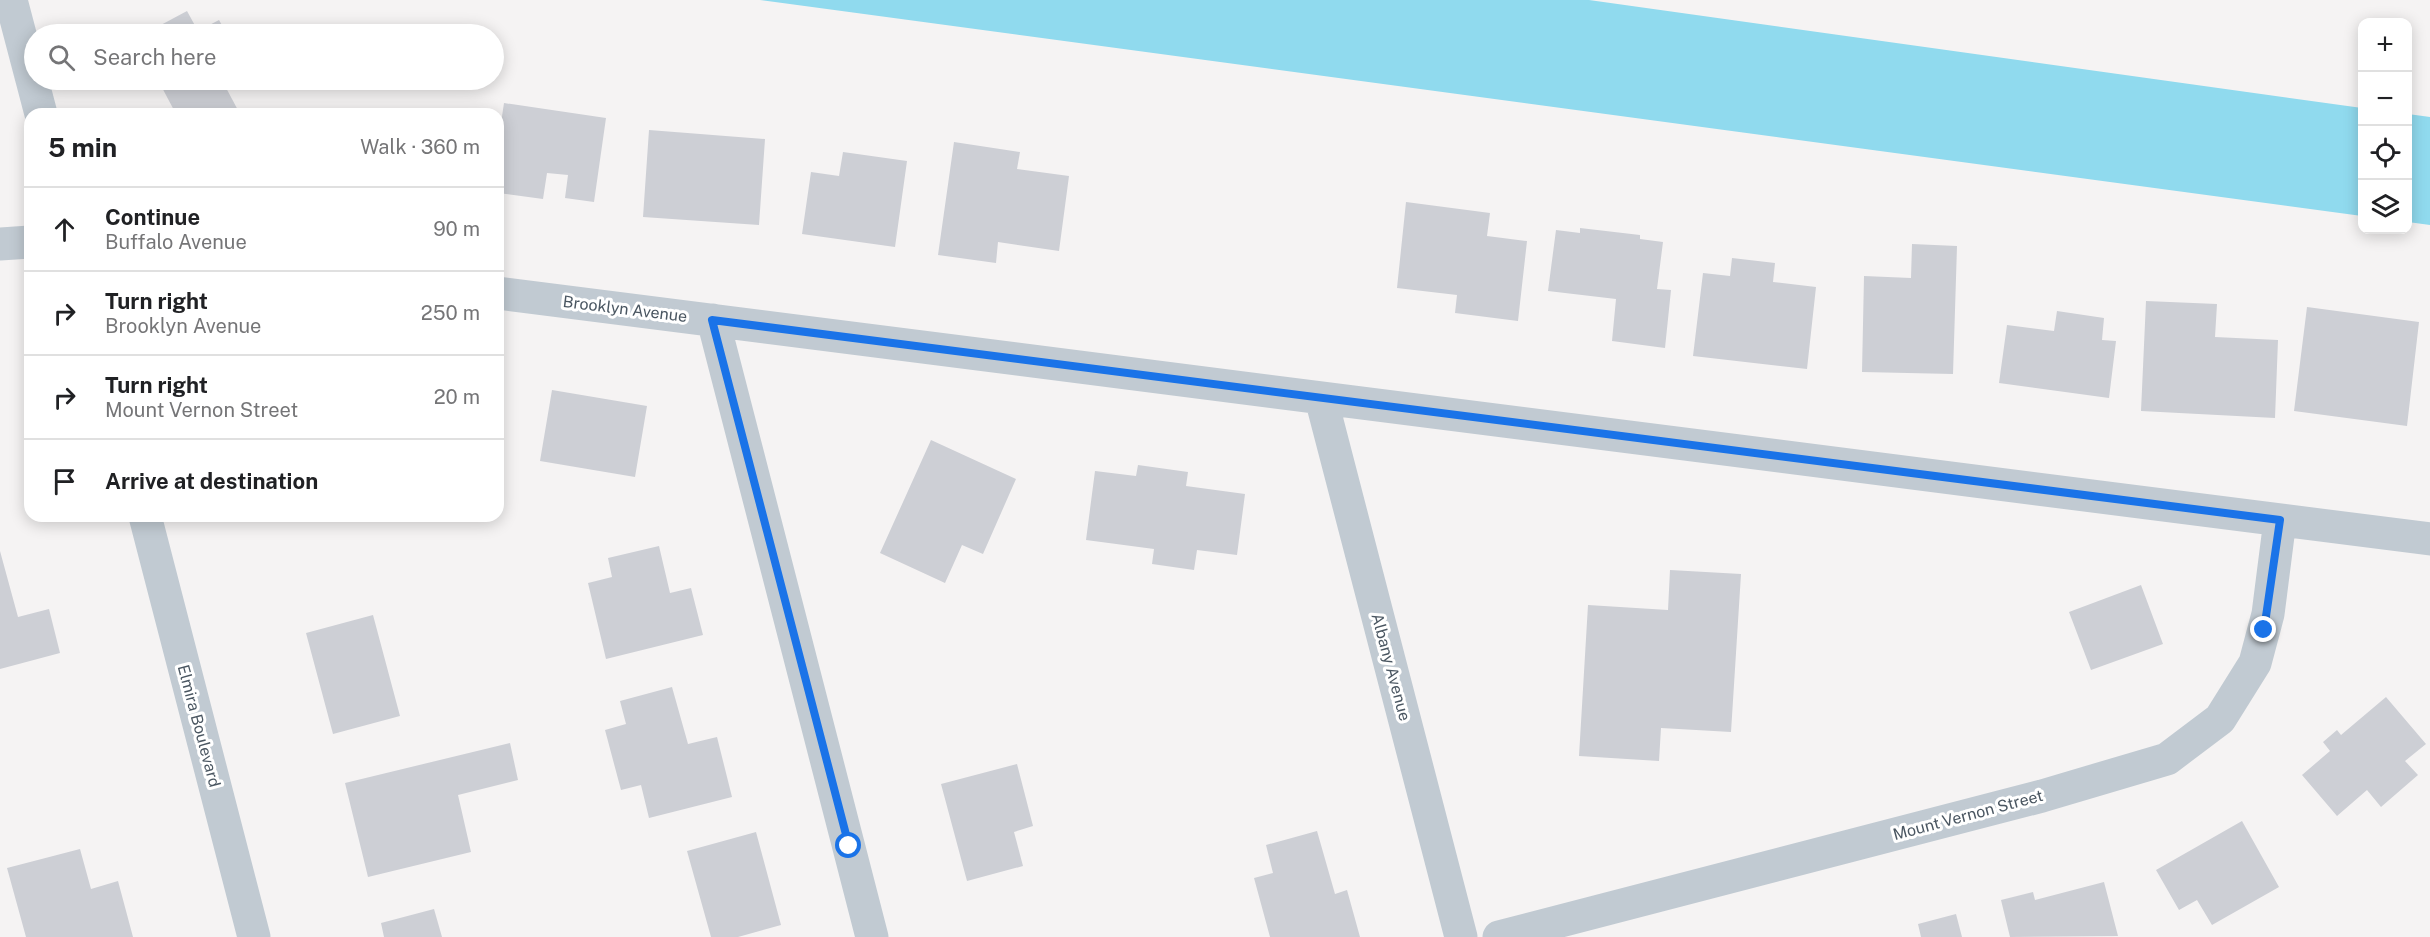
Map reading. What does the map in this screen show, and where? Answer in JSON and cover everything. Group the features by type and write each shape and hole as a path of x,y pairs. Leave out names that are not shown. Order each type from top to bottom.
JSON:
{"street":[{"path":"11,0 24,49"},
{"path":"35,90 39,108"},
{"path":"0,244 24,242"},
{"name":"Brooklyn Avenue","path":"504,293 2430,539"},
{"path":"712,320 872,937"},
{"name":"Albany Avenue","path":"1321,398 1461,937"},
{"name":"Mount Vernon Street","path":"1499,937 2042,796 2167,759 2220,718 2255,663 2268,614 2280,520"},
{"name":"Elmira Boulevard","path":"147,522 254,937"}],"water":[{"path":"760,0 1589,0 2358,107 2358,215"},
{"path":"2412,115 2430,117 2430,225 2412,223"}],"building":[{"path":"187,11 194,24 163,24"},
{"path":"163,90 227,90 237,108 173,108"},
{"path":"504,103 606,118 594,202 565,198 568,175 547,173 543,199 504,194"},
{"path":"649,130 765,139 759,225 643,217"},
{"path":"954,142 1020,152 1017,169 1069,176 1059,251 998,242 996,263 938,255"},
{"path":"843,152 907,161 895,247 802,234 811,172 839,176"},
{"path":"1406,202 1490,213 1487,236 1527,241 1518,321 1455,313 1457,295 1397,288"},
{"path":"1580,228 1640,235 1640,239 1663,242 1657,289 1671,290 1665,348 1612,341 1616,299 1548,291 1556,230 1580,233"},
{"path":"1912,244 1957,246 1953,374 1862,372 1864,276 1911,278"},
{"path":"1732,258 1775,263 1773,282 1816,287 1807,369 1693,356 1703,273 1730,276"},
{"path":"2146,301 2217,304 2215,337 2278,340 2275,418 2141,411"},
{"path":"2307,307 2419,322 2407,426 2294,411"},
{"path":"2057,311 2104,318 2102,340 2116,341 2109,398 1999,383 2007,325 2054,331"},
{"path":"552,390 647,406 635,477 540,461"},
{"path":"931,440 1016,479 983,554 962,545 945,583 880,553"},
{"path":"1138,465 1188,472 1186,486 1245,494 1237,555 1197,550 1194,570 1152,564 1154,549 1086,540 1095,471 1136,476"},
{"path":"659,546 670,593 691,588 703,635 606,659 588,583 612,577 608,558"},
{"path":"0,551 18,617 49,609 60,653 0,669"},
{"path":"1670,570 1741,574 1731,732 1661,728 1659,761 1579,756 1588,605 1668,610"},
{"path":"2141,585 2163,644 2091,670 2069,612"},
{"path":"373,615 400,716 333,734 306,633"},
{"path":"672,687 688,744 717,737 732,797 649,818 641,785 621,790 605,730 626,724 620,701"},
{"path":"2386,697 2426,744 2405,761 2418,775 2381,807 2367,790 2337,816 2302,775 2330,751 2323,742 2337,730 2341,735"},
{"path":"510,743 518,780 458,795 471,852 368,877 345,783"},
{"path":"1017,764 1033,826 1014,832 1023,866 967,881 941,784"},
{"path":"2242,821 2279,887 2212,925 2197,900 2179,910 2156,870"},
{"path":"1317,831 1335,894 1347,890 1360,937 1270,937 1254,878 1273,873 1266,845"},
{"path":"756,832 781,925 738,937 711,937 687,851"},
{"path":"80,849 91,889 118,881 133,937 26,937 7,868"},
{"path":"2104,882 2118,936 2010,937 2001,900 2033,892 2035,900"},
{"path":"434,909 442,937 384,937 381,923"},
{"path":"1956,914 1962,937 1921,937 1918,924"}],"route":[{"path":"849,846 712,320 2280,520 2264,630"}]}
